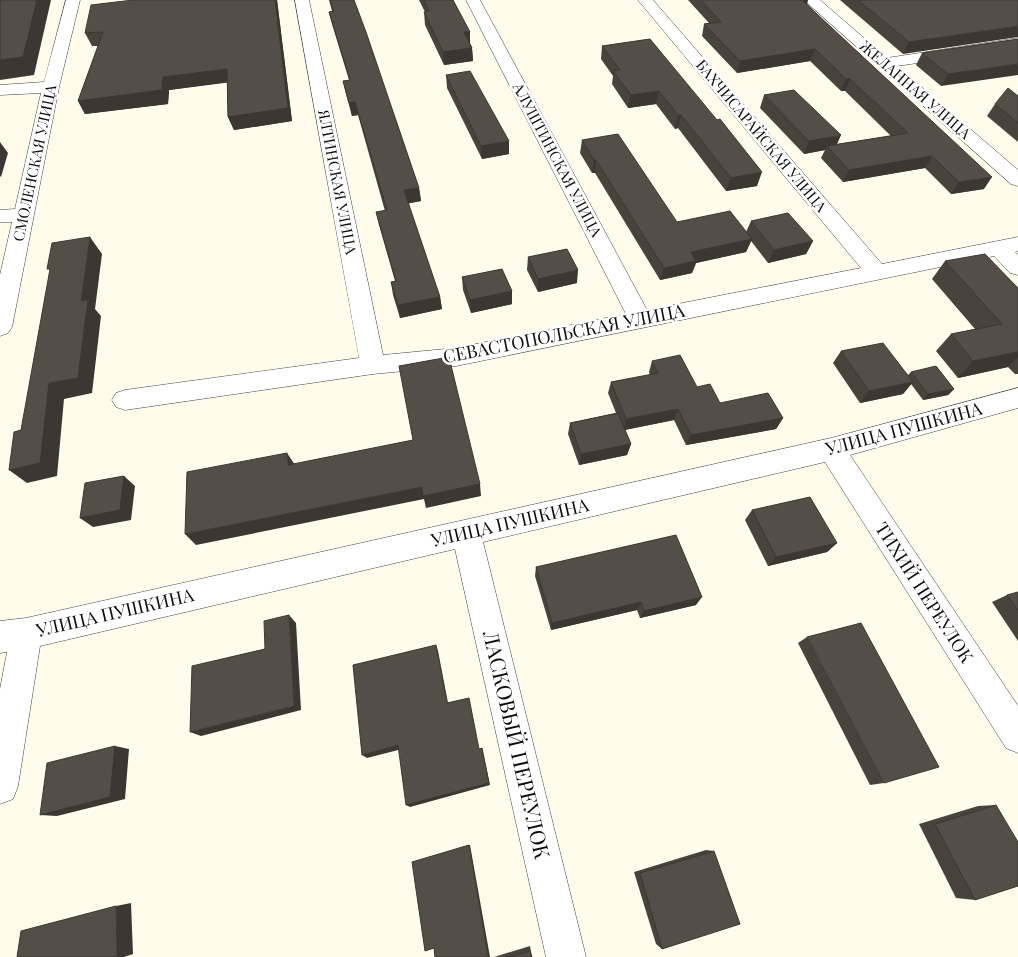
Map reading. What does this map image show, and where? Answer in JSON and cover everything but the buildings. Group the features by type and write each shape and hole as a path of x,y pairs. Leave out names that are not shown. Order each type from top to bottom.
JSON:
{"street":[{"name":"СМОЛЕНСКАЯ УЛИЦА","path":"0,327 51,87 73,0"},
{"name":"ЯЛТИНСКАЯ УЛИЦА","path":"302,0 373,365"},
{"name":"АЛУШТИНСКАЯ УЛИЦА","path":"473,0 641,320"},
{"name":"БАХЧИСАРАЙСКАЯ УЛИЦА","path":"645,0 876,272"},
{"name":"ЖЕЛАННАЯ УЛИЦА","path":"811,0 1018,180"},
{"path":"884,62 1018,43"},
{"path":"0,90 51,87"},
{"path":"0,216 24,215"},
{"path":"1008,246 1018,268"},
{"name":"СЕВАСТОПОЛЬСКАЯ УЛИЦА","path":"125,400 373,365 456,357 1008,246"},
{"name":"УЛИЦА ПУШКИНА","path":"13,636 831,449 1018,398"},
{"name":"ТИХИЙ ПЕРЕУЛОК","path":"831,449 1018,736"},
{"name":"ЛАСКОВЫЙ ПЕРЕУЛОК","path":"466,533 566,957"},
{"path":"0,786 13,636"}]}
